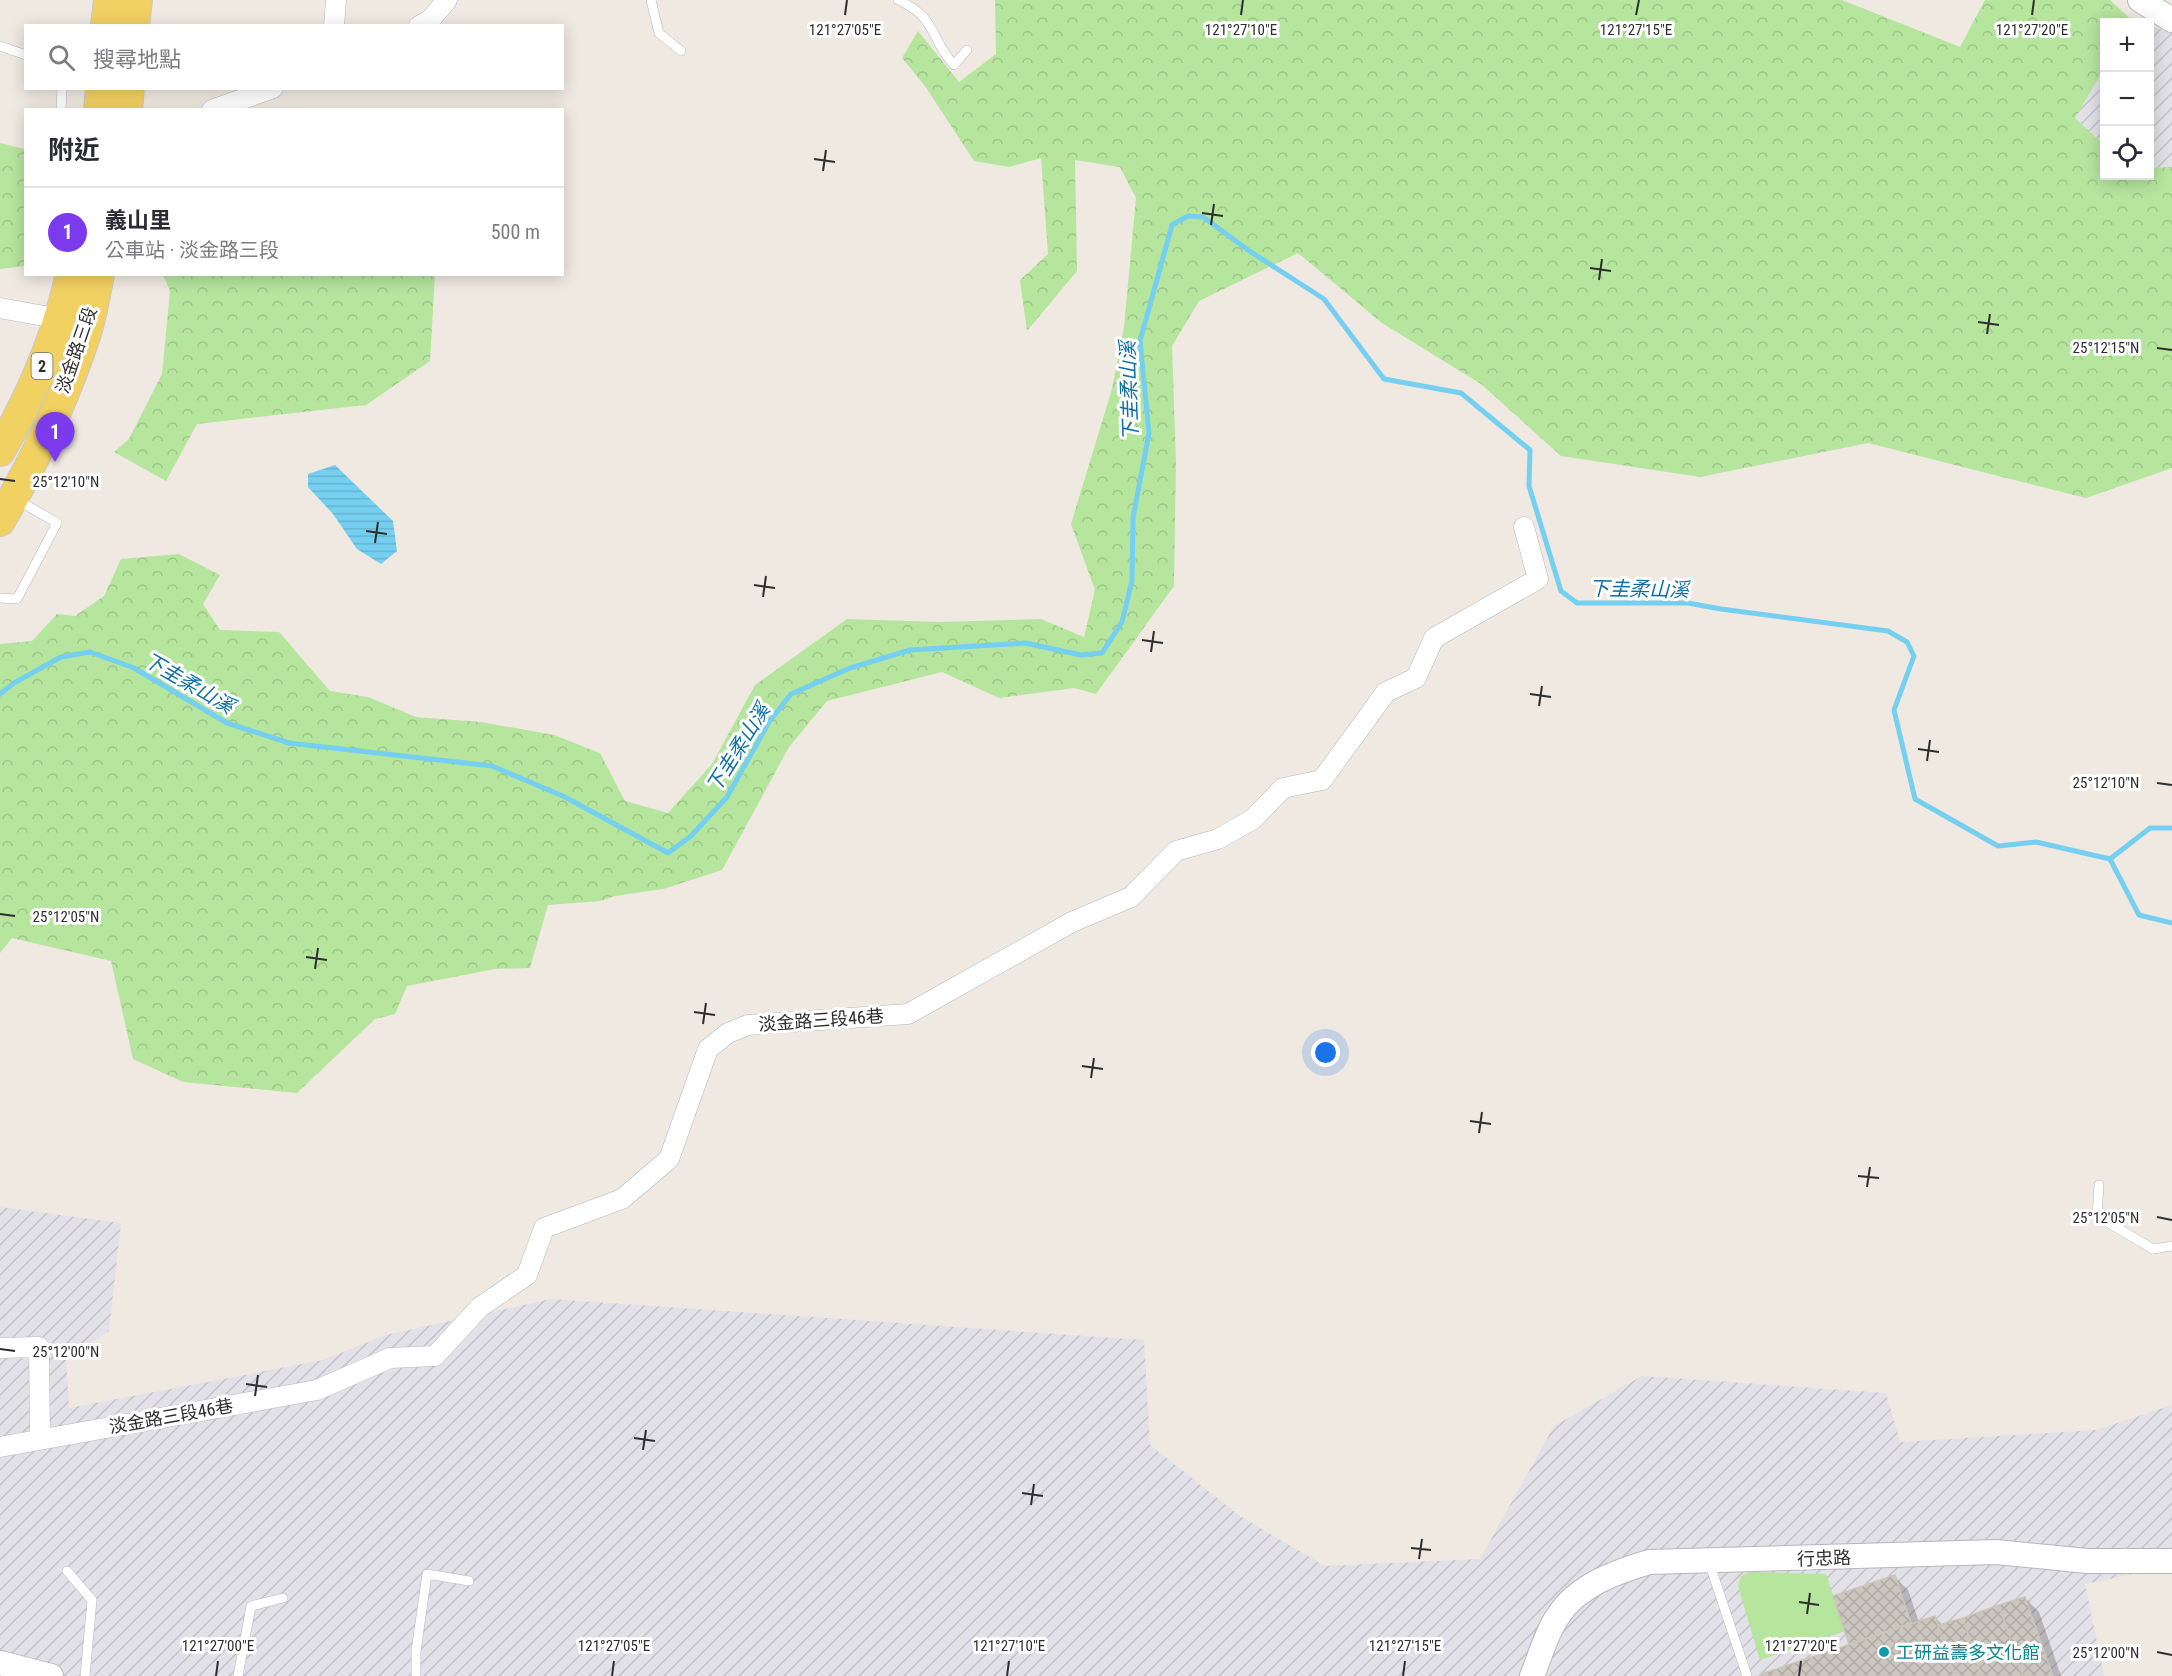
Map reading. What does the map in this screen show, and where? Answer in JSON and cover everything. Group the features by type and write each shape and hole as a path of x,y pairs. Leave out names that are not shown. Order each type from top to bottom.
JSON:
{"main road":[{"path":"106,24 109,0"},
{"path":"134,24 137,0"},
{"path":"99,108 100,90"},
{"path":"127,108 129,90"},
{"name":"淡金路三段","path":"0,451 27,404 61,319 71,276"},
{"name":"淡金路三段","path":"4,504 75,362 87,332 99,276"}],"street":[{"path":"334,24 336,0"},
{"path":"423,24 430,20 447,0"},
{"path":"2139,0 2172,20"},
{"path":"218,108 267,90"},
{"path":"0,308 61,319"},
{"name":"淡金路三段46巷","path":"0,1447 317,1390 390,1358 435,1356 480,1307 527,1275 544,1228 622,1199 669,1159 708,1049 728,1033 748,1025 908,1014 1072,922 1131,897 1176,851 1218,839 1253,819 1283,788 1322,780 1386,692 1416,678 1434,638 1538,579 1524,527"},
{"path":"0,1348 39,1347 40,1439"},
{"name":"行忠路","path":"1532,1676 1558,1616 1586,1588 1604,1578 1649,1562 1996,1552 2087,1561 2172,1561"},
{"path":"0,1663 51,1676"}],"lane":[{"path":"651,0 659,33 681,51"},
{"path":"898,0 915,8 922,15 934,30 943,53 954,65 967,50"},
{"path":"0,46 24,54"},
{"path":"61,108 62,90"},
{"path":"0,598 17,599 57,523 4,504"},
{"path":"2099,1185 2097,1216 2153,1249 2172,1246"},
{"path":"1710,1562 1747,1676"},
{"path":"67,1571 92,1600 85,1676"},
{"path":"416,1676 416,1651 427,1574 469,1581"},
{"path":"238,1676 251,1606 283,1598"}],"shaded area":[{"path":"2154,27 2172,33 2172,167 2154,168"},
{"path":"2100,76 2100,141 2075,118"},
{"path":"0,1207 121,1223 109,1331 66,1359 69,1408 323,1360 386,1335 551,1299 1144,1340 1150,1445 1240,1516 1325,1566 1480,1559 1554,1426 1642,1376 1886,1393 1900,1442 2096,1430 2172,1405 2172,1566 2085,1584 2104,1676 0,1676"}],"green space":[{"path":"995,0 1842,0 1960,47 1985,0 2110,0 2130,18 2100,18 2100,76 2075,118 2100,141 2100,180 2154,180 2154,168 2172,167 2172,468 2086,498 1868,443 1700,477 1561,456 1481,384 1382,323 1298,253 1199,301 1172,346 1176,462 1174,586 1096,694 1074,688 999,698 942,672 827,701 789,747 722,870 663,889 615,896 600,901 548,905 530,968 495,969 407,986 395,1014 375,1019 297,1093 183,1082 133,1059 111,961 12,938 0,953 0,644 32,641 57,614 75,616 104,596 121,559 179,554 220,575 203,604 220,630 279,632 330,691 368,697 416,717 481,722 554,735 600,753 625,801 668,813 712,764 755,685 847,619 940,622 1041,619 1084,637 1095,590 1071,524 1112,389 1124,327 1136,198 1120,167 1075,160 1077,271 1027,331 1020,280 1048,254 1041,158 1009,167 974,161 925,86 902,58 918,31 959,82 996,54"},
{"path":"0,143 24,149 24,266 0,269"},
{"path":"163,276 435,276 430,361 366,405 197,424 166,481 114,452 129,439 162,374 170,291"},
{"path":"1750,1572 1826,1574 1845,1631 1760,1660 1738,1586 1741,1576"}],"water":[{"path":"335,465 393,521 397,551 381,564 357,549 333,514 308,487 308,474"}],"building":[{"path":"1895,1575 1911,1623 1849,1644 1833,1596"},
{"path":"2025,1597 2053,1676 2023,1676 1999,1605"},
{"path":"1999,1605 2023,1676 1981,1676 1963,1618"},
{"path":"1935,1616 1955,1676 1762,1676 1761,1674"},
{"path":"1963,1618 1981,1676 1955,1676 1938,1625"}],"waterway":[{"name":"下圭柔山溪","path":"0,694 14,683 61,657 90,652 134,668 227,723 289,743 492,766 565,797 668,853 691,836 727,797 769,722 791,694 850,668 910,650 1025,643 1081,655 1102,653 1122,622 1132,581 1133,518 1149,433 1140,341 1172,225 1188,216 1203,217 1248,250 1324,299 1384,379 1461,393 1530,450 1529,486 1561,591 1577,603 1688,603 1888,631 1907,642 1914,656 1894,710 1915,799 1998,846 2036,842 2110,859 2139,915 2172,923"},
{"path":"2110,859 2150,828 2172,828"}],"place":[{"name":"義山里","path":"55,462"},
{"name":"工研益壽多文化館","path":"1884,1652"}]}
